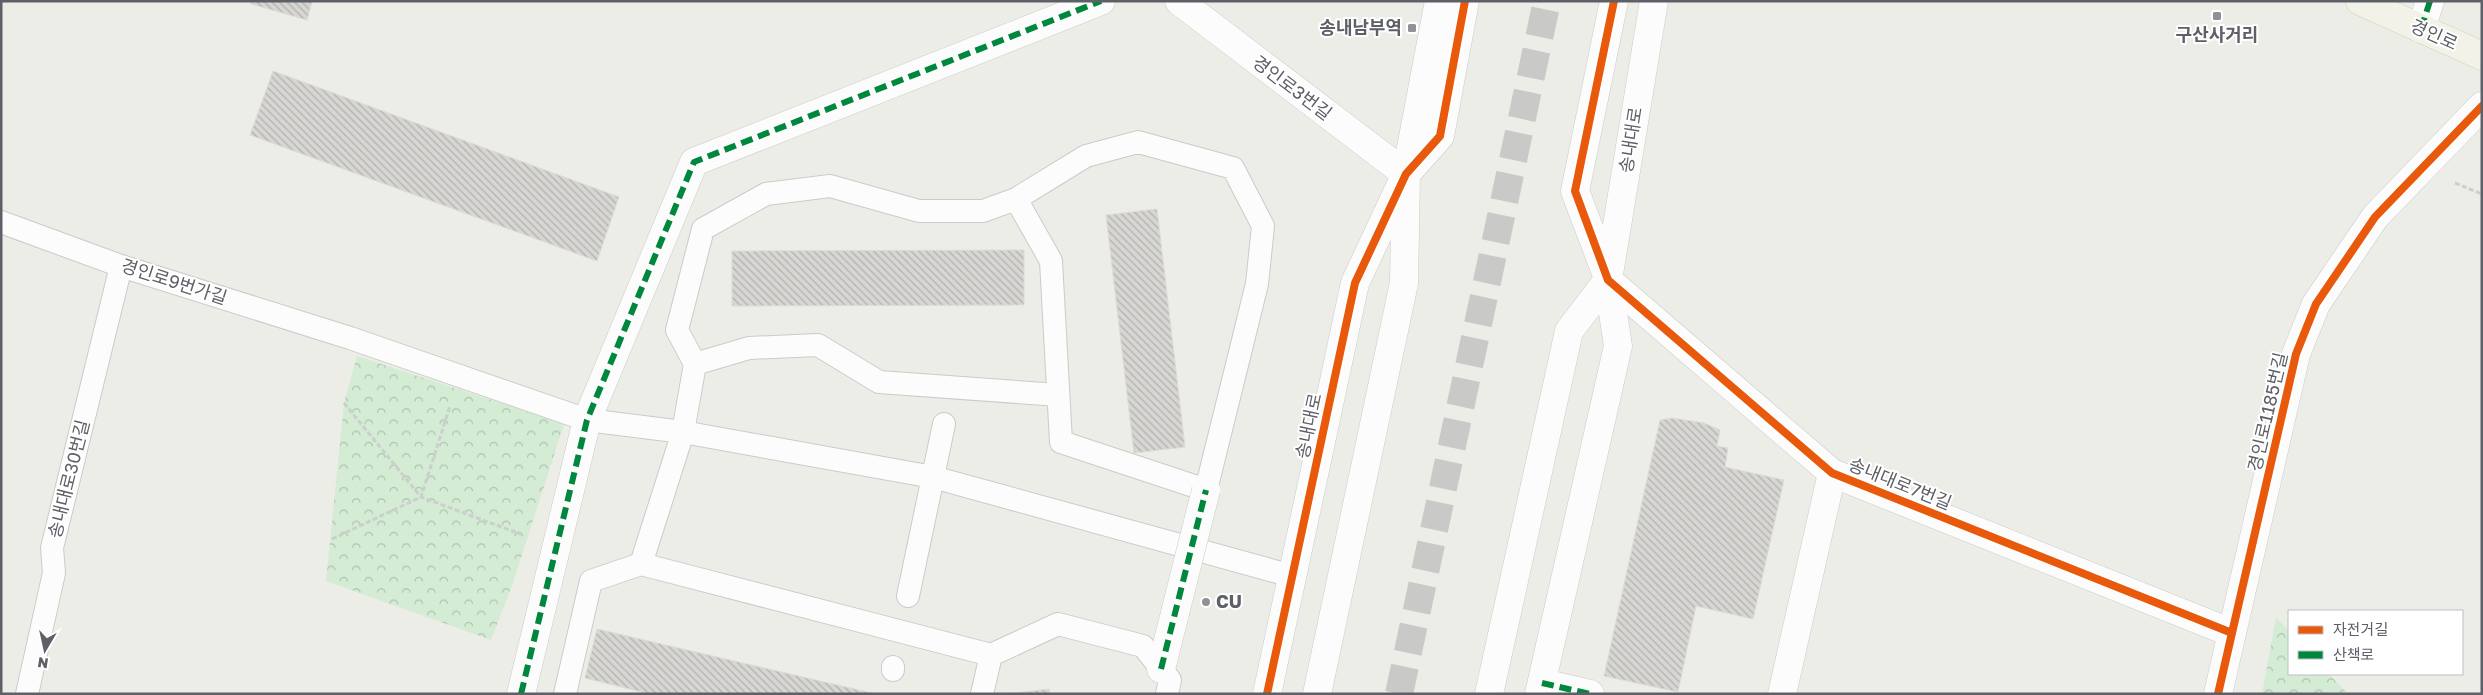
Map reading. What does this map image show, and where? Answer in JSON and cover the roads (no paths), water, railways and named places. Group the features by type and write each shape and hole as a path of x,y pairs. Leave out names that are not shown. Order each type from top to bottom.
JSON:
{"main road":[{"name":"경인로","path":"2360,1 2482,56"}],"street":[{"path":"521,694 587,420 694,162 1101,1"},
{"name":"경인로3번길","path":"1179,1 1406,174"},
{"name":"송내대로","path":"1317,694 1404,283 1406,174 1439,1"},
{"path":"1406,174 1440,136 1465,1"},
{"path":"1608,280 1575,191 1614,1"},
{"name":"송내대로","path":"1540,688 1618,346 1608,280 1654,1"},
{"path":"2421,29 2430,1"},
{"name":"경인로1185번길","path":"2218,694 2296,354 2316,304 2375,217 2482,106"},
{"name":"송내대로","path":"1267,694 1355,283 1406,174"},
{"name":"송내대로","path":"1489,694 1569,331 1608,280"},
{"name":"송내대로7번길","path":"1608,280 1832,473 2232,632"},
{"path":"1782,694 1832,473"},
{"path":"1164,681 1175,612 1206,490"},
{"path":"1540,688 1590,694"}],"lane":[{"path":"641,564 683,432 695,364 677,330 703,229 766,194 830,186 919,211 983,211 1016,199 1086,156 1138,142 1233,168 1263,226 1257,284 1206,490 1061,442 1051,261 1016,199"},
{"name":"경인로9번가길","path":"1,222 121,266 350,338 587,420 683,432 933,477 1292,576"},
{"name":"송내대로30번길","path":"27,694 54,574 52,548 121,266"},
{"path":"695,364 749,348 818,345 878,382 1058,395"},
{"path":"908,596 944,424"},
{"path":"565,694 591,581 641,564 991,655 1058,624 1143,646 1164,681"},
{"path":"982,694 991,655"}],"tunnel":[{"path":"1399,694 1547,1"}],"place":[{"name":"구산사거리","path":"2217,16"},
{"name":"송내남부역","path":"1412,28"},
{"name":"CU","path":"1206,602"}]}
